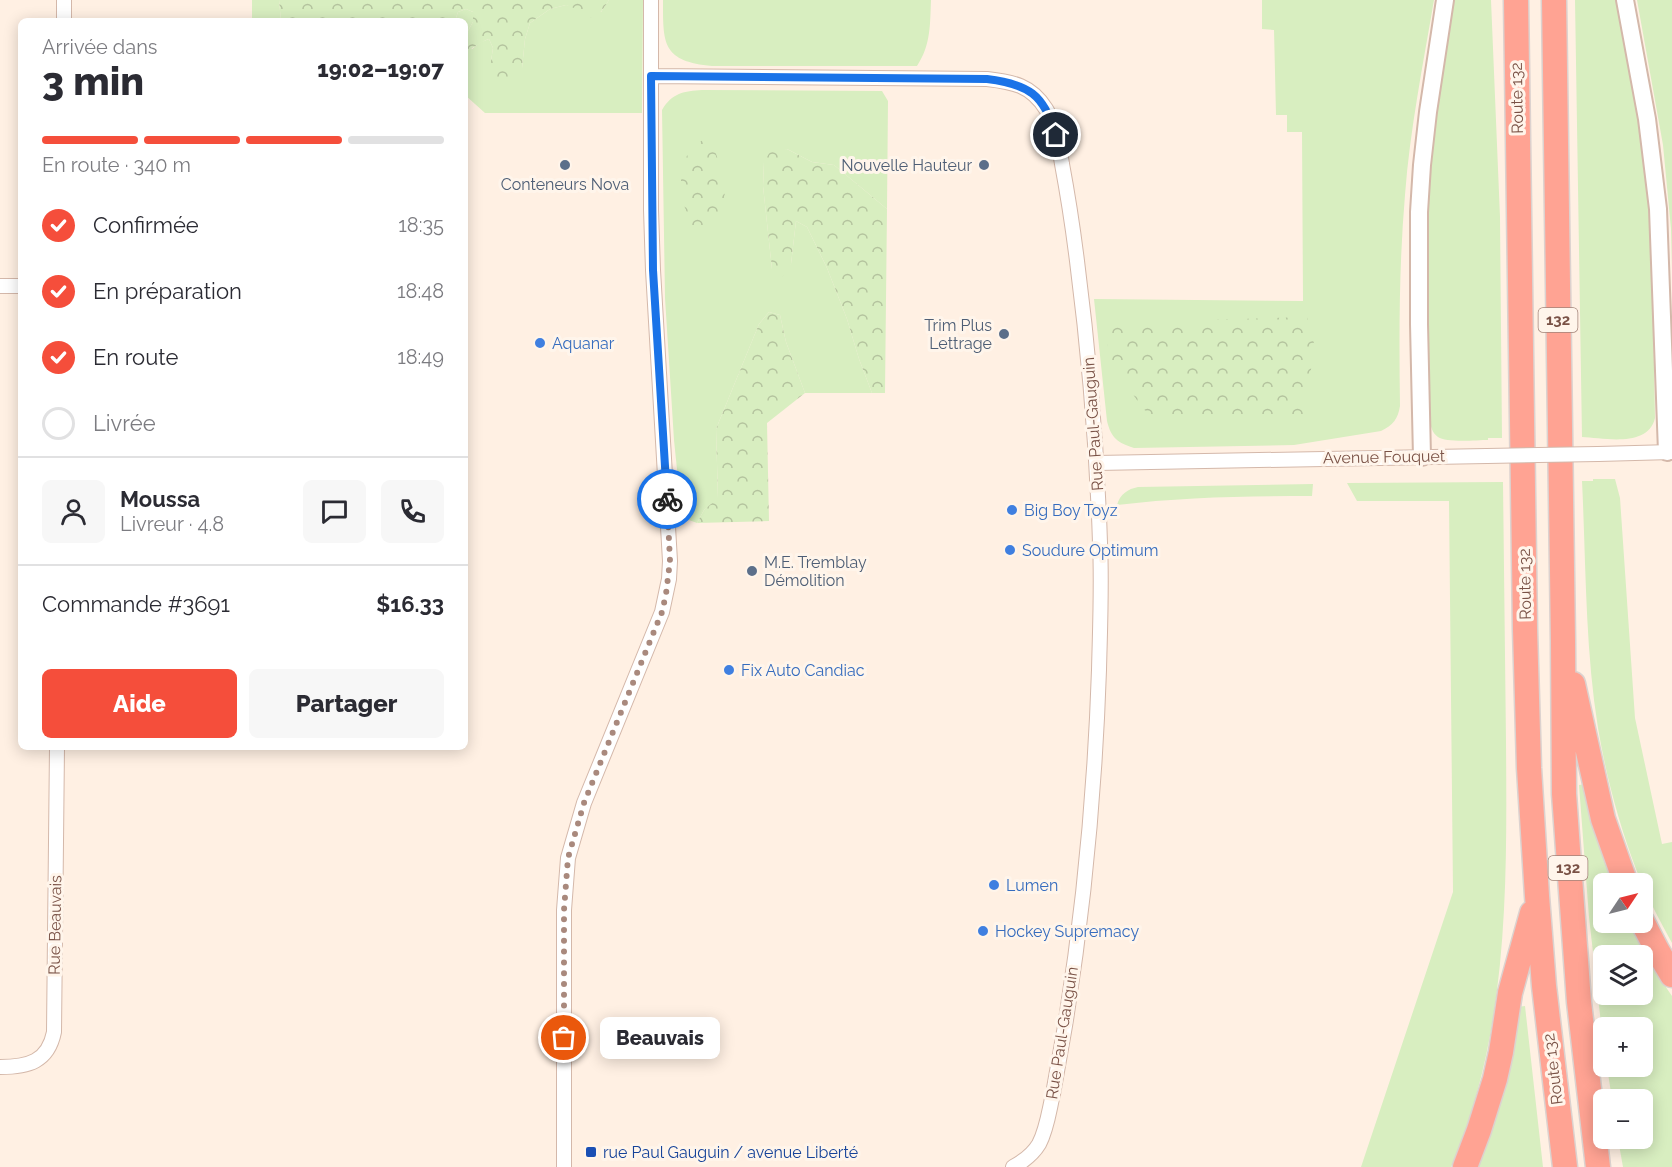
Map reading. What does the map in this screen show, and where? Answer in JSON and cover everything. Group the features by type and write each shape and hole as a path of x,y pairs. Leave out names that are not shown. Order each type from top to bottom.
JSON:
{"highway":[{"name":"Route 132","path":"1516,0 1529,768 1548,1022 1566,1167"},
{"name":"Route 132","path":"1554,0 1563,785 1579,1002 1598,1167"},
{"path":"1563,641 1603,819 1622,873"},
{"path":"1465,1167 1495,1079 1510,993 1537,896"},
{"path":"1648,933 1672,975"}],"street":[{"path":"64,0 64,18"},
{"path":"564,1167 564,919 568,858 584,803 659,620 669,579 670,561 653,270 651,0"},
{"path":"1422,457 1420,201 1428,112 1444,0"},
{"path":"1625,0 1645,105 1658,209 1670,452"},
{"name":"Rue Paul-Gauguin","path":"651,76 987,79 1011,82 1031,92 1052,121 1066,186 1083,314 1096,463 1100,544 1098,697 1094,786 1081,913 1064,1034 1047,1122 1040,1143 1033,1152 1014,1167"},
{"path":"0,286 18,286"},
{"name":"Avenue Fouquet","path":"1096,463 1670,452"},
{"name":"Rue Beauvais","path":"0,1066 23,1066 39,1059 52,1042 54,1032 57,750"}],"green space":[{"path":"252,0 279,0 281,18 252,18"},
{"path":"279,0 609,0 601,12 595,16 580,17 574,8 566,5 550,9 530,23 525,39 522,68 514,77 497,82 491,73 493,48 489,39 468,49 468,31 473,22 473,12 466,9 458,12 456,18 281,18"},
{"path":"609,0 643,0 642,113 485,113 468,98 468,42 472,49 489,39 493,48 491,61 522,68 525,39 530,23 550,9 566,5 601,12"},
{"path":"663,0 931,0 930,26 925,50 917,66 712,66 683,60 669,48 665,39"},
{"path":"1262,0 1434,0 1407,170 1401,274 1399,411 1394,421 1381,431 1294,445 1134,448 1116,439 1107,421 1094,299 1303,301 1302,132 1287,132 1287,115 1276,115 1274,30 1262,29"},
{"path":"1453,0 1491,0 1500,217 1502,438 1488,438 1488,440 1442,439 1434,433 1429,419 1427,263 1430,152"},
{"path":"1575,0 1618,0 1640,121 1648,195 1652,270 1655,418 1651,427 1644,434 1624,439 1582,437"},
{"path":"1637,0 1672,0 1672,270 1671,229 1663,145"},
{"path":"466,9 473,12 473,22 468,31 468,18 456,18 458,12"},
{"path":"702,90 882,91 888,101 887,209 834,165 812,162 787,149 764,162 763,186 772,269 791,264 796,221 807,227 827,268 847,319 872,393 805,393 786,342 780,315 769,312 759,324 716,429 718,499 704,510 697,523 689,520 681,509 674,440 665,298 662,110 674,96"},
{"path":"704,139 713,145 726,183 723,208 713,226 701,234 694,230 681,198 681,172 689,150"},
{"path":"787,149 812,162 834,165 887,209 885,393 872,393 827,268 807,227 796,221 791,264 782,277 774,275 763,186 764,161 770,152"},
{"path":"769,312 780,315 786,342 805,393 767,423 769,521 697,523 704,510 718,498 716,429 759,324"},
{"path":"1307,317 1315,347 1302,420 1161,421 1143,409 1109,359 1106,323"},
{"path":"1593,479 1615,479 1620,498 1635,718 1662,844 1672,842 1672,943 1653,906 1653,873 1638,873 1636,869 1609,782 1601,746 1588,636 1582,481 1593,481"},
{"path":"1503,482 1506,849 1501,957 1484,1064 1470,1116 1451,1167 1361,1167 1453,892 1449,501 1357,501 1347,483"},
{"path":"1313,484 1312,496 1166,500 1117,505 1125,493 1138,487"},
{"path":"1586,784 1613,873 1593,873 1593,933 1636,933 1643,945 1593,945 1593,952 1579,785"},
{"path":"1653,964 1672,996 1672,1167 1623,1167 1620,1149 1653,1149 1653,1089 1610,1089 1609,1077 1653,1077 1653,1017 1600,1017 1599,1005 1653,1005"},
{"path":"1525,1006 1543,1167 1477,1167 1517,1007"}],"way so far":[{"path":"564,1038 564,910 568,858 584,803 662,612 669,579 670,561 667,499"}],"place":[{"name":"Conteneurs Nova","path":"565,165"},
{"name":"Nouvelle Hauteur","path":"984,165"},
{"name":"Trim Plus Lettrage","path":"1004,334"},
{"name":"Aquanar","path":"540,343"},
{"name":"Big Boy Toyz","path":"1012,510"},
{"name":"Soudure Optimum","path":"1010,550"},
{"name":"M.E. Tremblay Démolition","path":"752,571"},
{"name":"Fix Auto Candiac","path":"729,670"},
{"name":"Lumen","path":"994,885"},
{"name":"Hockey Supremacy","path":"983,931"},
{"name":"Beauvais","path":"564,1038"},
{"name":"rue Paul Gauguin / avenue Liberté","path":"591,1152"}],"route":[{"path":"667,499 653,270 651,76 987,79 1011,82 1031,92 1039,100 1052,121 1056,135"}]}
